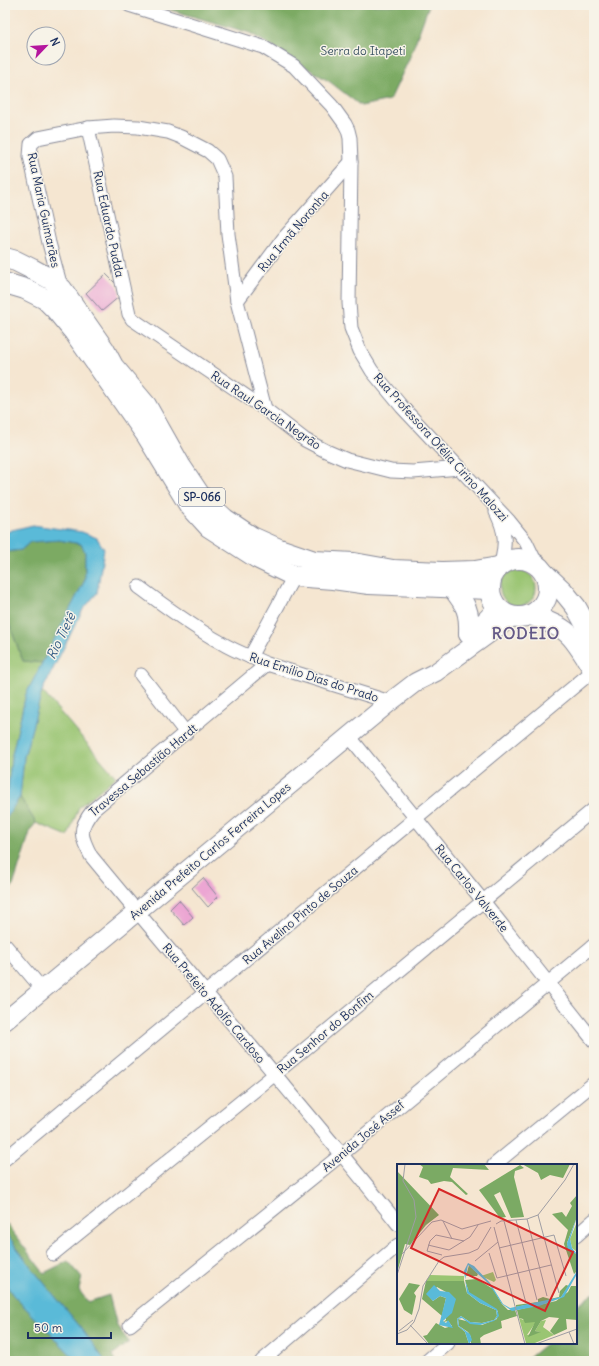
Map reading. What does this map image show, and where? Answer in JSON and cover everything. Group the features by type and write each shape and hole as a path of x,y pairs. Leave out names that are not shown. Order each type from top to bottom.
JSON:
{"main road":[{"name":"SP-066","path":"5,258 16,261 32,269 52,280 62,289 104,349 112,366 146,405 180,465 202,498 225,519 252,537 279,549 314,560 354,562 394,570 442,572 475,571 500,566"},
{"name":"SP-066","path":"5,283 25,289 45,299 74,332 147,436 189,505 210,527 257,558 294,576 333,579 368,584 452,587 548,622 566,631 580,648 594,670"},
{"path":"541,570 548,583 548,593 545,602 539,610 507,607 491,577 500,566 510,560 520,558 529,560 541,570 563,591 576,608 594,640"},
{"path":"452,587 463,600 467,608 470,620 469,634"},
{"name":"Avenida Prefeito Carlos Ferreira Lopes","path":"416,682 427,668 444,652 482,625 491,616 507,607"},
{"name":"Avenida Prefeito Carlos Ferreira Lopes","path":"5,1021 390,702 416,682 436,672 507,607"}],"street":[{"name":"Rua Professora Ofélia Cirino Malozzi","path":"129,5 263,48 294,66 332,106 345,124 350,138 349,303 351,328 360,351 372,371 402,407 509,521 526,542 541,570"},
{"name":"Rua Maria Guimarães","path":"62,289 47,236 30,156 31,144 38,138 88,128 114,126 138,127 168,132 182,137 208,151 217,159 225,177 228,234 237,301 265,409"},
{"name":"Rua Eduardo Pudda","path":"88,128 129,314 132,319"},
{"name":"Rua Irmã Noronha","path":"237,301 283,239 351,162"},
{"name":"Rua Raul Garcia Negrão","path":"132,319 265,409 305,440 326,451 347,460 392,471 413,472 460,468"},
{"path":"489,500 500,520 504,533 504,549 500,566"},
{"path":"250,657 294,576"},
{"name":"Rua Emílio Dias do Prado","path":"139,587 188,622 221,643 250,657 267,664 390,702"},
{"name":"Travessa Sebastião Hardt","path":"136,911 91,856 85,844 82,832 84,821 93,810 267,664"},
{"name":"Rua Avelino Pinto de Souza","path":"5,1159 594,670"},
{"path":"141,675 186,733"},
{"name":"Rua Carlos Valverde","path":"349,736 594,1041"},
{"name":"Rua Senhor do Bonfim","path":"53,1254 274,1074 594,809"},
{"name":"Rua Prefeito Adolfo Cardoso","path":"136,911 342,1154 397,1223"},
{"path":"5,945 43,990"},
{"name":"Avenida José Assef","path":"130,1325 342,1154 594,945"},
{"path":"495,1164 594,1082"},
{"path":"577,1235 594,1220"},
{"path":"262,1361 397,1247"},
{"path":"427,1361 447,1344"}],"green space":[{"name":"Serra do Itapeti","path":"154,5 429,5 410,57 390,100 361,106 330,82 250,33"},
{"path":"59,540 81,544 85,552 85,580 43,663 23,661 5,613 5,552 21,550 30,542"},
{"path":"522,570 531,575 535,581 535,595 531,601 522,606 514,606 505,601 501,595 500,584 505,575 511,571"},
{"path":"5,613 23,661 43,663 26,694 11,759 8,790 5,794"},
{"path":"42,691 116,777 79,807 68,836 36,823 20,797 24,757"},
{"path":"20,797 36,823 31,829 13,886 5,895 5,819"},
{"path":"5,1222 44,1273 68,1261 82,1277 79,1290 88,1302 109,1295 117,1326 129,1342 112,1355 115,1361 105,1361 82,1329 34,1271 5,1232"},
{"path":"5,1283 13,1295 77,1361 5,1361"},
{"path":"594,1293 594,1325 591,1327 594,1330 594,1361 525,1361 546,1344 577,1344 577,1305"}],"water":[{"name":"Rio Tietê","path":"33,525 82,532 97,538 104,549 97,593 82,611 42,691 24,757 20,797 5,819 5,794 8,790 11,759 26,694 85,580 85,552 81,544 59,540 30,542 21,550 5,552 5,533"},
{"path":"5,1232 34,1271 82,1329 105,1361 77,1361 13,1295 5,1283"}],"building":[{"path":"106,274 118,286 120,296 102,311 86,293"},
{"path":"203,878 218,897 208,907 192,888"},
{"path":"179,900 193,917 184,925 170,909"}],"district":[{"name":"RODEIO","path":"526,633"}]}
